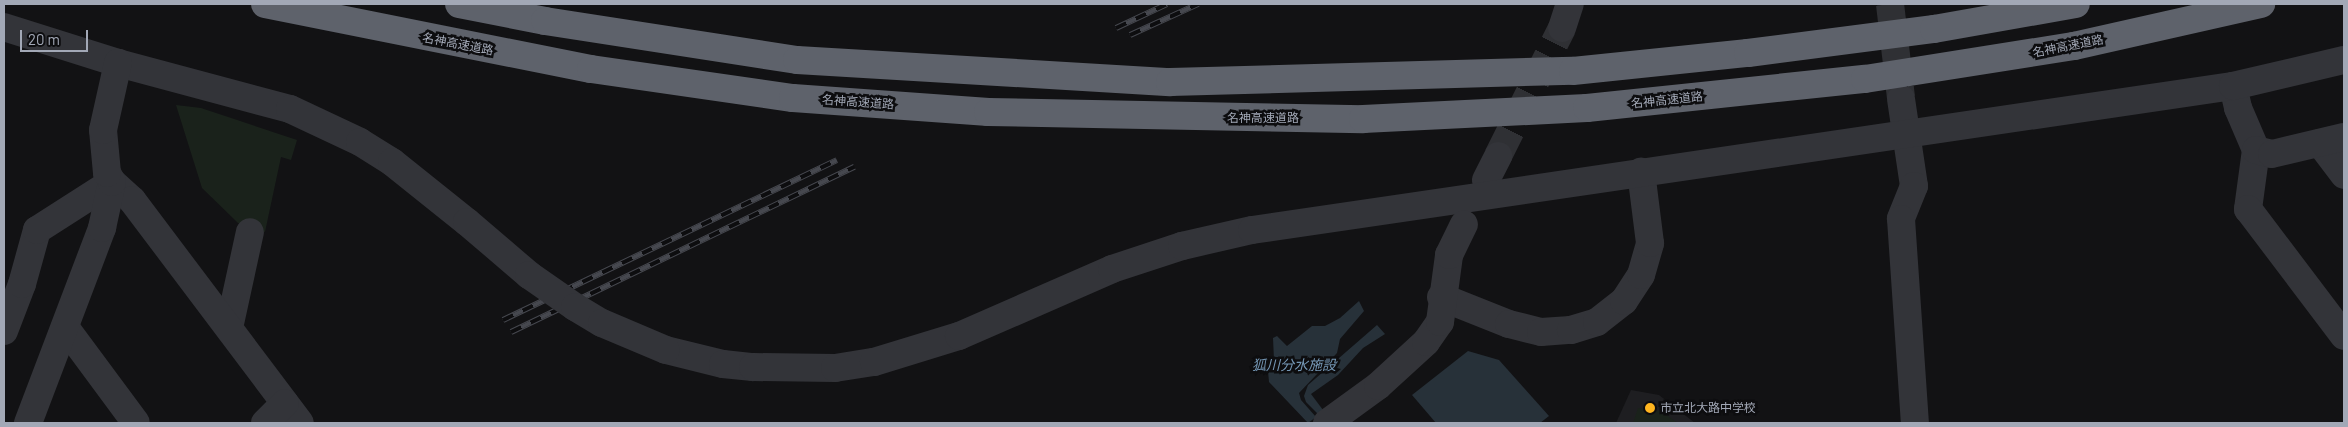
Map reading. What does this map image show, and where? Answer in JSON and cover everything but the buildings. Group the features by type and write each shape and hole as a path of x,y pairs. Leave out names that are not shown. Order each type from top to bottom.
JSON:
{"highway":[{"name":"名神高速道路","path":"265,4 591,69 793,98 998,112 1363,119 1587,108 1865,80 2074,46 2261,4"},
{"path":"459,4 545,21 797,60 1170,82 1573,71 1934,29 2076,4"}],"street":[{"path":"4,27 118,63 290,109 327,126 392,162 530,275 575,307 602,323 666,350 723,364 753,367 835,368 874,362 959,336 1112,269 1217,237 1339,215 1906,136 2233,86 2344,60"},
{"path":"118,63 104,130 107,173 112,182 132,200 293,413 265,423"},
{"path":"2233,86 2238,108 2256,150 2248,209 2344,336"},
{"path":"1901,99 1914,186 1901,219 1915,423"},
{"path":"2256,150 2272,154 2332,140 2344,175"},
{"path":"1486,180 1498,156"},
{"path":"1441,297 1509,324 1541,332 1571,330 1597,322 1624,301 1641,274 1650,243 1641,172"},
{"path":"28,423 102,228 112,182"},
{"path":"4,331 22,284 37,230 112,182"},
{"path":"1338,420 1426,342 1440,322 1441,297 1449,255 1464,224"},
{"path":"229,328 250,232"},
{"path":"65,327 136,423"}],"shaded area":[{"path":"176,105 201,108 297,140 291,160 281,157 265,232 238,223 202,188"},
{"name":"市立北大路中学校","path":"1631,390 1659,395 1695,423 1616,423"},
{"path":"1638,408 1660,411 1678,423 1633,423"}],"water":[{"name":"狐川分水施設","path":"1359,301 1364,311 1340,339 1337,353 1299,393 1301,400 1316,417 1308,423 1269,382 1268,371 1274,360 1273,338 1277,336 1287,346 1312,326 1325,326 1340,318"},
{"path":"1377,325 1385,334 1363,348 1338,375 1311,394 1323,410 1319,415 1306,402 1304,396 1308,385"},
{"path":"1468,351 1499,360 1549,416 1540,423 1436,423 1412,395"}],"tunnel":[{"path":"1890,4 1901,97"},
{"path":"1498,156 1562,28"}],"railway":[{"path":"1116,28 1167,4"},
{"path":"1130,35 1198,4"},
{"path":"503,320 837,160"},
{"path":"511,332 854,167"}],"place":[{"name":"市立北大路中学校","path":"1650,408"}]}
